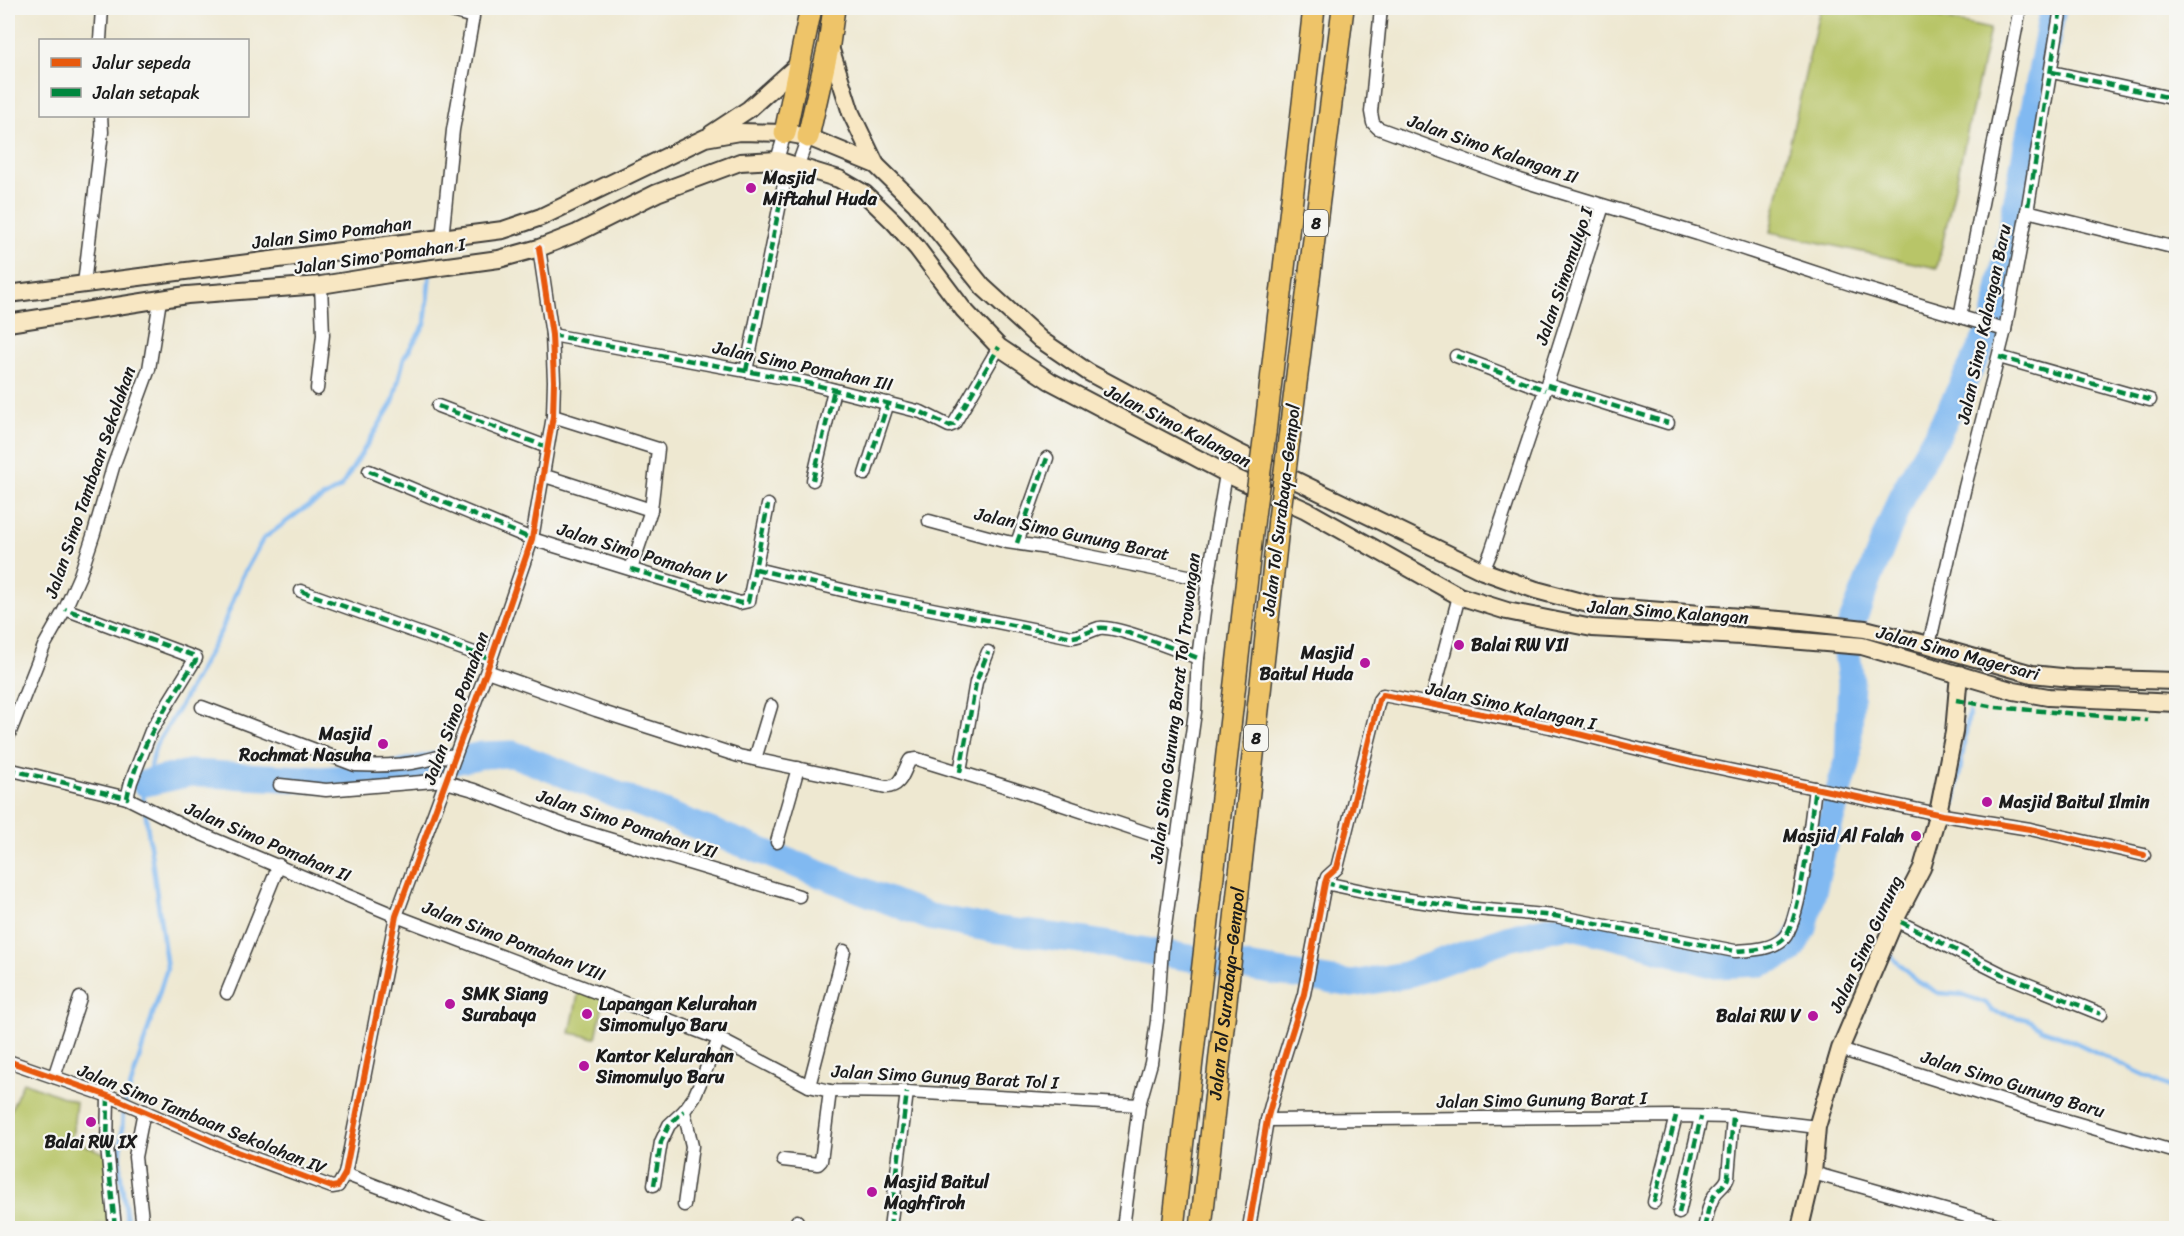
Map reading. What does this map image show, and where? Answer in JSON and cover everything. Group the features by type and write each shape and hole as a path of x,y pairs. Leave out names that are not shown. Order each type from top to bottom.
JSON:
{"highway":[{"path":"785,133 811,8"},
{"path":"808,137 829,44 834,8"},
{"name":"Jalan Tol Surabaya–Gempol","path":"1173,1228 1314,8"},
{"name":"Jalan Tol Surabaya–Gempol","path":"1201,1228 1279,519 1343,8"}],"main road":[{"path":"829,44 848,106 876,165"},
{"path":"705,138 749,109 800,64"},
{"name":"Jalan Simo Pomahan","path":"8,294 503,230 527,223 705,138 739,132 785,133"},
{"name":"Jalan Simo Kalangan","path":"785,133 808,137 876,165 915,203 983,287 1041,340 1088,372 1239,453 1483,571 1536,590 1596,606 1837,635"},
{"name":"Jalan Simo Kalangan","path":"777,160 840,179 865,194 894,222 963,309 999,347 1050,381 1226,474 1306,510 1459,596 1507,610 1592,628 1837,635"},
{"name":"Jalan Simo Pomahan I","path":"8,323 187,295 321,285 388,274 540,255 577,233 657,193 740,162 777,160"},
{"path":"1592,628 1596,606"},
{"name":"Jalan Simo Magersari","path":"1837,635 1865,629 2032,674 2071,678 2176,681"},
{"name":"Jalan Simo Magersari","path":"1837,635 1958,681 2048,697 2176,703"},
{"name":"Jalan Simo Gunung","path":"1800,1228 1813,1173 1817,1127 1840,1048 1900,922 1941,814 1954,732 1958,681"}],"street":[{"path":"100,39 102,8"},
{"path":"441,8 474,12 453,130 442,239"},
{"name":"Jalan Simo Kalangan II","path":"1381,8 1371,112 1373,123 1378,128 1520,180 1603,206"},
{"path":"1965,318 2020,8"},
{"name":"Jalan Simo Kalangan Baru","path":"1929,645 1965,487 1999,357 2001,329 2027,212 2061,8"},
{"path":"2052,72 2176,99"},
{"path":"84,284 102,132 101,117"},
{"path":"784,184 777,160 785,133"},
{"path":"746,370 784,184 798,165 808,137"},
{"name":"Jalan Simomulyo I","path":"1483,571 1546,388 1603,206 2001,329"},
{"path":"2027,212 2176,248"},
{"name":"Jalan Simo Pomahan","path":"345,1174 396,916 487,671 532,539 553,416 552,335 540,255"},
{"path":"317,389 323,335 321,285"},
{"name":"Jalan Simo Tambaan Sekolahan","path":"8,737 44,646 65,609 83,565 113,467 149,369 160,300"},
{"name":"Jalan Simo Pomahan III","path":"552,335 746,370 834,390 921,412 952,426 999,347"},
{"path":"1456,356 1546,388 1668,423"},
{"path":"1999,357 2150,400"},
{"path":"813,480 834,390"},
{"path":"865,474 888,403"},
{"path":"438,406 547,447"},
{"path":"553,416 658,449 651,510 631,569"},
{"path":"1017,543 1047,458"},
{"name":"Jalan Simo Pomahan V","path":"369,471 532,539 745,603 749,601 768,506"},
{"name":"Jalan Simo Gunung Barat Tol Trowongan","path":"1123,1228 1139,1105 1151,1063 1157,1021 1162,948 1195,712 1198,658 1208,580 1226,474"},
{"path":"542,475 651,510"},
{"name":"Jalan Simo Gunung Barat","path":"928,521 1007,542 1208,580"},
{"path":"756,569 867,596 1072,637 1100,628 1109,629 1198,658"},
{"path":"300,591 491,659"},
{"name":"Jalan Simo Kalangan I","path":"1431,704 1459,596"},
{"path":"65,609 196,658 151,731 127,798"},
{"path":"960,771 976,682 988,652"},
{"path":"487,671 607,714 739,756 893,787 899,783 912,759 960,771 1177,843"},
{"name":"Jalan Simo Kalangan I","path":"1249,1228 1255,1180 1267,1120 1304,994 1324,883 1337,868 1383,695 1550,727 1691,762 1941,814 2030,829 2144,855"},
{"path":"755,759 771,706"},
{"path":"202,707 355,765 377,766 422,761 439,755 454,758"},
{"path":"777,842 798,768"},
{"name":"Jalan Simo Pomahan II","path":"8,769 127,798 396,916"},
{"path":"280,785 326,790 447,779"},
{"name":"Jalan Simo Pomahan VII","path":"447,779 572,828 798,896"},
{"path":"1324,883 1396,898 1465,908 1555,916 1735,951 1765,949 1783,938 1793,923 1815,788"},
{"path":"227,993 279,865"},
{"name":"Jalan Simo Pomahan VIII","path":"396,916 719,1039"},
{"path":"1900,922 2002,974 2101,1014"},
{"path":"809,1086 844,951"},
{"path":"54,1077 80,998"},
{"path":"654,1185 661,1142 669,1125 684,1111 694,1097 719,1039"},
{"name":"Jalan Simo Gunug Barat Tol I","path":"719,1039 809,1086 830,1091 907,1092 1139,1105"},
{"name":"Jalan Simo Gunung Baru","path":"1840,1048 2034,1111 2176,1152"},
{"name":"Jalan Simo Tambaan Sekolahan IV","path":"8,1061 111,1097 237,1152 332,1187 338,1186 345,1174"},
{"path":"783,1160 818,1164 821,1161 830,1091"},
{"path":"890,1228 907,1092"},
{"path":"111,1097 107,1147 115,1228"},
{"path":"140,1110 135,1157 143,1228"},
{"path":"684,1111 692,1146 684,1205"},
{"path":"1654,1202 1676,1116"},
{"name":"Jalan Simo Gunung Barat I","path":"1267,1120 1676,1116 1733,1117 1817,1127"},
{"path":"1679,1213 1701,1117"},
{"path":"1704,1228 1711,1200 1715,1193 1725,1185 1728,1177 1733,1117"},
{"path":"1813,1173 2009,1228"},
{"path":"345,1174 487,1228"}],"green space":[{"path":"1820,8 1892,8 1990,29 1937,268 1770,232"},
{"name":"Lapangan Kelurahan Simomulyo Baru","path":"579,990 605,995 596,1038 570,1033"},
{"path":"23,1082 76,1102 72,1140 107,1154 114,1223 98,1224 93,1228 8,1228 8,1109 11,1110"}],"waterway":[{"path":"145,783 190,773 321,780 390,775 482,755 513,754 930,917 992,929 1073,939 1352,984 1405,975 1507,938 1568,925 1631,940 1715,965 1762,963 1789,952 1804,928 1827,833 1848,760 1851,681 1845,640 1902,495 1940,429 1994,322 2053,8"},
{"path":"128,1228 120,1170 123,1111 167,968 143,795 156,745 222,629 242,577 263,539 302,510 341,487 393,402 404,358 425,324 430,271"},
{"path":"1934,853 1955,802 1969,712"},
{"path":"1887,952 1917,981 1938,993 1964,995 1986,1003 1992,1011 2029,1020 2041,1029 2064,1037 2176,1090"}],"marked path":[{"path":"2028,206 2061,8"},
{"path":"2052,72 2176,99"},
{"path":"746,371 784,184"},
{"path":"552,335 800,381 921,412 949,426 954,424 999,347"},
{"path":"1456,356 1545,390"},
{"path":"1999,357 2150,400"},
{"path":"1547,385 1668,423"},
{"path":"813,480 834,390"},
{"path":"865,474 888,403"},
{"path":"438,406 547,447"},
{"path":"1017,543 1047,458"},
{"path":"369,471 532,539"},
{"path":"631,569 740,603 748,602 768,505"},
{"path":"756,569 867,596 1072,637 1099,628 1119,630 1198,658"},
{"path":"301,591 491,659"},
{"path":"8,769 127,798 138,761 146,744 196,660 195,656 65,609"},
{"path":"960,772 976,682 988,652"},
{"path":"1956,700 1995,707 2148,720"},
{"path":"1325,883 1396,898 1465,908 1555,916 1735,951 1761,949 1779,942 1790,928 1800,890 1815,788"},
{"path":"1901,922 2002,974 2101,1014"},
{"path":"890,1228 907,1092"},
{"path":"108,1097 107,1147 115,1228"},
{"path":"654,1185 661,1142 669,1125 684,1111"},
{"path":"1654,1202 1676,1116"},
{"path":"1679,1213 1701,1117"},
{"path":"1704,1228 1712,1200 1728,1177 1733,1117"}],"cycle path":[{"path":"8,1061 114,1098 237,1152 332,1187 338,1186 345,1174 396,916 491,659 532,539 553,416 554,381 552,335 539,248"},
{"path":"1249,1228 1267,1120 1304,994 1325,883 1327,877 1337,868 1379,700 1383,695 1550,727 1691,762 1943,815 2030,829 2144,855"}],"place":[{"name":"Masjid Miftahul Huda","path":"751,188"},
{"name":"Balai RW VII","path":"1459,645"},
{"name":"Masjid Baitul Huda","path":"1365,663"},
{"name":"Masjid Rochmat Nasuha","path":"383,744"},
{"name":"Masjid Baitul Ilmin","path":"1987,802"},
{"name":"Masjid Al Falah","path":"1916,836"},
{"name":"SMK Siang Surabaya","path":"450,1004"},
{"name":"Lapangan Kelurahan Simomulyo Baru","path":"587,1014"},
{"name":"Balai RW V","path":"1813,1016"},
{"name":"Kantor Kelurahan Simomulyo Baru","path":"584,1066"},
{"name":"Balai RW IX","path":"91,1122"},
{"name":"Masjid Baitul Maghfiroh","path":"872,1192"}]}
